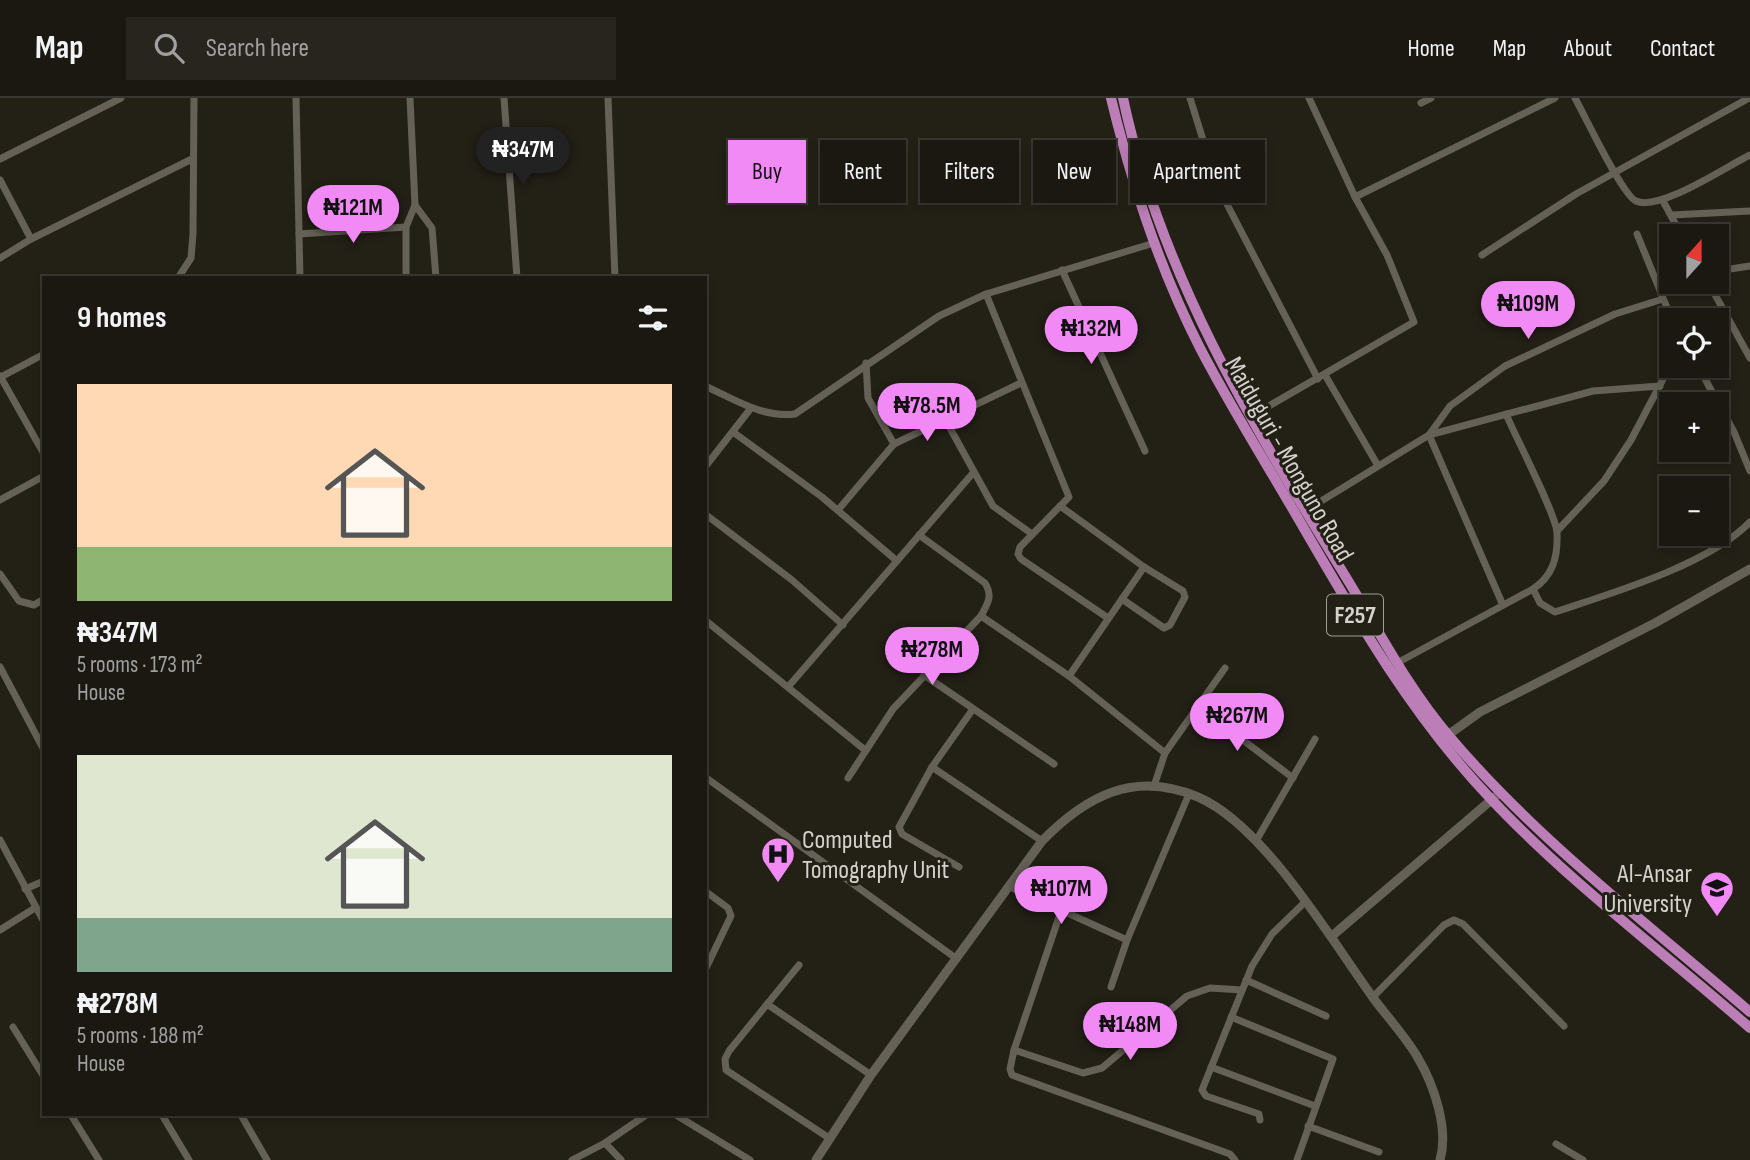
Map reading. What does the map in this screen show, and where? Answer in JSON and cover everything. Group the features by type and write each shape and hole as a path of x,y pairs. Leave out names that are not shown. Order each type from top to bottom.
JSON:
{"main road":[{"name":"Maiduguri - Monguno Road","path":"1111,98 1131,178 1154,243 1199,345 1242,426 1400,688 1456,761 1491,800 1571,874 1750,1027"},
{"name":"Maiduguri - Monguno Road","path":"1123,98 1165,241 1206,334 1250,417 1397,663 1448,735 1501,793 1585,872 1750,1012"}],"street":[{"path":"0,159 121,98"},
{"path":"179,276 191,258 194,98"},
{"path":"296,98 300,276"},
{"path":"406,276 406,227 415,205 410,98"},
{"path":"504,98 517,276"},
{"path":"608,98 615,276"},
{"path":"1191,98 1217,185 1322,378 1377,464"},
{"path":"1250,417 1322,378 1413,322 1387,255 1355,197 1309,98"},
{"path":"1421,103 1432,98"},
{"path":"1355,197 1555,98"},
{"path":"1575,98 1614,171 1633,200 1638,203 1663,201 1750,155"},
{"path":"1482,255 1614,171 1749,98"},
{"path":"0,258 32,239 192,159"},
{"path":"0,180 32,239"},
{"path":"1663,201 1676,224"},
{"path":"415,205 432,228 436,276"},
{"path":"1672,215 1750,211"},
{"path":"299,234 406,227"},
{"path":"1637,234 1667,308"},
{"path":"707,387 751,408 778,416 795,414 866,363 939,316 986,294 1154,243"},
{"path":"1729,269 1750,266"},
{"path":"1062,270 1144,451"},
{"path":"986,294 1021,383 1067,486 1069,497 1020,547 1021,559 1108,618"},
{"path":"1715,294 1750,358"},
{"path":"1429,435 1450,406 1505,366 1615,314 1663,299"},
{"path":"42,355 0,376 42,450"},
{"path":"866,363 868,398 894,444"},
{"path":"1558,531 1604,481 1632,440 1664,378"},
{"path":"1705,378 1734,432 1750,471"},
{"path":"838,510 894,444 1021,383"},
{"path":"1305,511 1377,464 1429,435 1593,391 1660,386"},
{"path":"707,464 751,408"},
{"path":"1397,663 1502,603 1533,589 1545,581 1552,570 1558,531 1506,414"},
{"path":"945,419 993,506 1032,534"},
{"path":"733,432 838,510 897,561"},
{"path":"1429,435 1502,603"},
{"path":"788,687 973,473"},
{"path":"0,500 42,477"},
{"path":"1060,506 1144,567 1183,591 1181,606 1170,625 1164,628 1122,599"},
{"path":"707,516 792,580 843,625"},
{"path":"1533,589 1540,603 1555,612 1627,587 1691,559 1750,522"},
{"path":"848,778 893,709 981,616 990,601 990,591 985,583 919,535"},
{"path":"1069,676 1144,567"},
{"path":"1448,735 1480,712 1655,622 1750,569"},
{"path":"0,575 19,601 34,605 42,600"},
{"path":"981,616 1069,676 1164,753"},
{"path":"707,622 865,750"},
{"path":"0,667 42,746"},
{"path":"1154,786 1164,753 1225,668"},
{"path":"924,675 1054,764"},
{"path":"1198,706 1293,778"},
{"path":"959,867 902,834 899,827 932,767 974,709"},
{"path":"1256,841 1315,739"},
{"path":"932,767 1042,841"},
{"path":"707,778 957,959"},
{"path":"816,1160 871,1075 1042,841 1068,814 1088,801 1122,789 1154,786 1189,794 1233,817 1256,841 1332,936 1419,1058 1435,1096 1444,1158"},
{"path":"1332,936 1501,793"},
{"path":"1111,987 1127,940 1189,794"},
{"path":"0,840 42,919"},
{"path":"0,862 9,856"},
{"path":"25,889 42,882"},
{"path":"1008,886 1127,940"},
{"path":"707,892 728,908 732,916 707,966"},
{"path":"1260,1120 1259,1114 1251,1110 1203,1094 1246,980 1272,934 1305,902"},
{"path":"0,930 35,908"},
{"path":"1061,911 1014,1050 1010,1069 1012,1074 1230,1154 1235,1160"},
{"path":"1373,997 1444,925 1454,920 1463,924 1564,1026"},
{"path":"799,965 729,1051 725,1059 726,1070 829,1138"},
{"path":"1246,980 1326,1016"},
{"path":"1014,1050 1083,1073 1093,1072 1102,1068 1187,996 1210,988 1242,990"},
{"path":"767,1004 871,1075"},
{"path":"1231,1017 1333,1059 1297,1160"},
{"path":"13,1027 42,1074"},
{"path":"1211,1067 1315,1106"},
{"path":"72,1116 99,1160"},
{"path":"163,1116 189,1160"},
{"path":"242,1116 267,1160"},
{"path":"572,1160 605,1143 645,1116"},
{"path":"678,1116 750,1160"},
{"path":"1308,1126 1379,1152"},
{"path":"605,1143 621,1160"},
{"path":"1556,1144 1583,1160"}],"place":[{"name":"Computed Tomography Unit","path":"778,884"},
{"name":"Al-Ansar University","path":"1717,918"}]}
